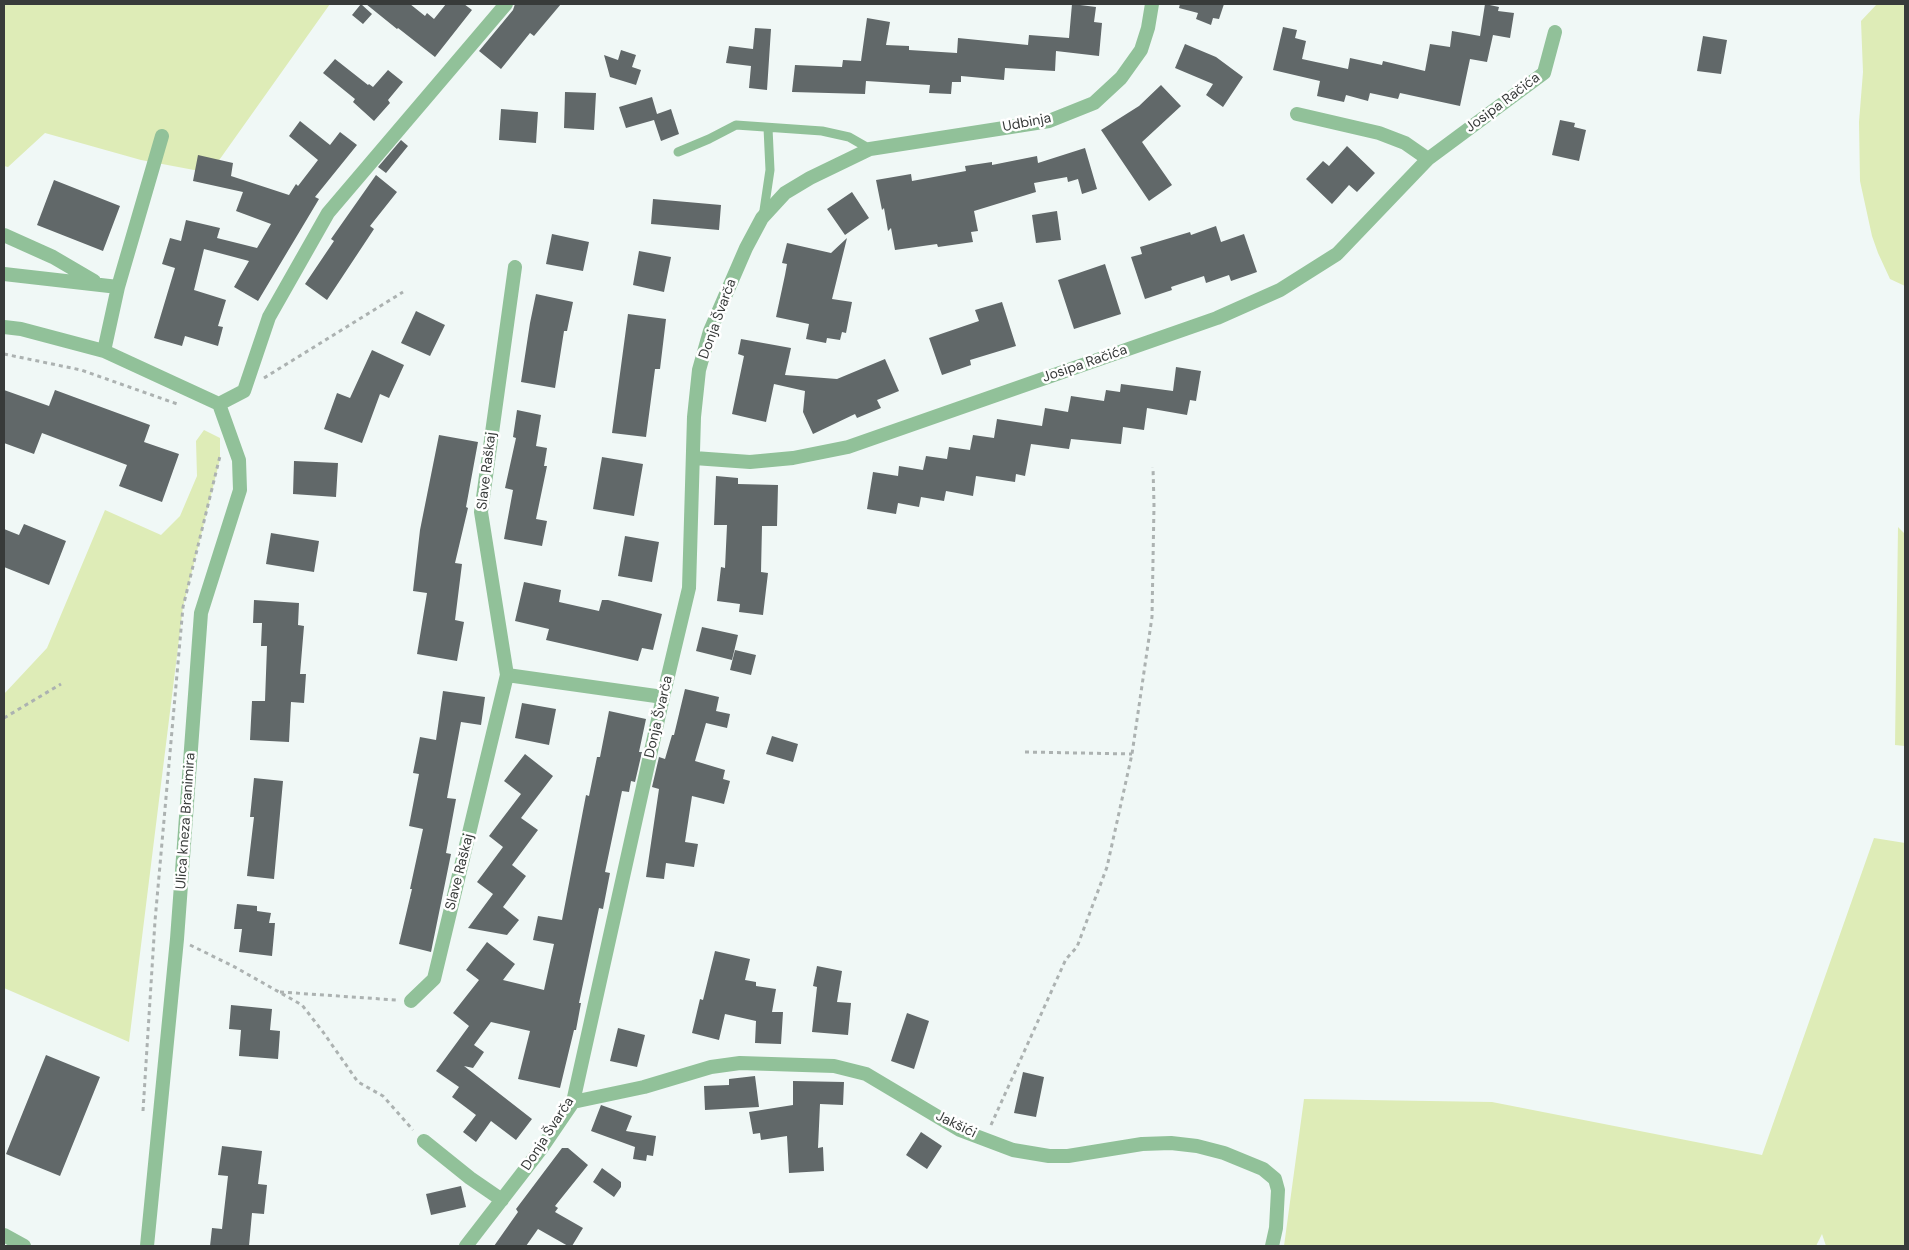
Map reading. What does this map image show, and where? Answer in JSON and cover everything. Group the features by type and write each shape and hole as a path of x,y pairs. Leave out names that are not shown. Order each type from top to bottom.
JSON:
{"street":[{"path":"4,327 21,329 104,351 219,404 244,391 269,317 328,213 506,4"},
{"name":"Udbinja","path":"762,218 784,193 870,148 1049,121 1094,103 1121,78 1141,50 1148,28 1152,4"},
{"name":"Josipa Račića","path":"694,458 750,462 793,458 848,447 1217,318 1280,290 1337,254 1428,159 1544,73 1555,32"},
{"path":"1297,114 1379,134 1405,143 1428,159"},
{"path":"104,351 118,287 162,136"},
{"name":"Donja Švarča","path":"466,1246 542,1149 573,1102 689,588 694,417 699,370 710,331 746,248 762,218"},
{"path":"4,235 53,257 102,285"},
{"name":"Slave Raškaj","path":"411,1001 434,979 508,675 481,512 515,267"},
{"path":"4,274 118,287"},
{"name":"Ulica kneza Branimira","path":"147,1246 177,940 201,613 240,490 239,460 219,404"},
{"path":"508,675 663,697"},
{"name":"Jakšići","path":"573,1102 644,1087 711,1067 740,1063 834,1066 866,1074 953,1126 1013,1150 1049,1156 1068,1156 1142,1144 1171,1142 1224,1153 1263,1169 1275,1179 1278,1190 1276,1228 1272,1246"},
{"path":"424,1141 470,1178 502,1200"},
{"path":"4,1235 24,1246"}],"lane":[{"path":"678,152 736,125 822,131 849,137 870,148"},
{"path":"762,218 770,170 768,128"}],"path":[{"path":"244,391 404,292"},
{"path":"4,354 81,370 182,406"},
{"path":"142,1118 155,921 183,607 220,460 220,452"},
{"path":"985,1140 1066,958 1077,947 1108,867 1132,754 1152,617 1154,505 1152,467"},
{"path":"4,718 61,684"},
{"path":"1025,752 1132,754"},
{"path":"177,940 234,966 302,1005 358,1082 383,1096 424,1141"},
{"path":"280,992 411,1001"}],"green space":[{"path":"4,4 330,4 210,173 141,160 45,133 8,167 4,166"},
{"path":"1877,4 1905,4 1905,286 1890,279 1878,253 1872,236 1860,181 1859,122 1863,72 1861,21"},
{"path":"204,430 220,438 220,459 183,607 129,1042 4,988 4,694 47,648 105,510 161,535 180,516 197,476 196,441"},
{"path":"1898,527 1905,534 1905,746 1895,745"},
{"path":"1874,838 1905,843 1905,1246 1826,1246 1822,1234 1816,1246 1284,1246 1304,1099 1492,1102 1762,1155"}],"building":[{"path":"361,4 372,14 363,24 352,15"},
{"path":"366,4 410,4 425,16 427,13 434,19 446,4 464,4 472,10 435,57"},
{"path":"515,4 561,4 534,36 530,33 501,69 479,51 513,10"},
{"path":"1072,4 1096,7 1094,22 1102,23 1099,56 1056,51 1055,71 1005,68 1004,80 961,76 961,82 952,82 951,94 929,93 930,85 866,81 865,94 792,92 795,65 842,67 843,60 861,61 867,18 890,22 886,45 909,46 909,50 957,53 958,38 1028,45 1029,35 1069,38"},
{"path":"1180,4 1224,4 1219,19 1213,18 1211,25 1196,19 1198,13 1179,8"},
{"path":"1485,4 1499,7 1498,11 1514,13 1510,38 1493,35 1487,62 1470,59 1460,106 1400,93 1398,99 1370,93 1368,101 1346,95 1344,102 1317,96 1320,81 1273,70 1283,27 1297,30 1295,38 1306,41 1302,59 1348,69 1350,58 1382,65 1383,61 1425,71 1430,44 1450,47 1452,31 1480,36"},
{"path":"755,28 771,29 767,90 749,88 751,66 726,63 729,46 753,49"},
{"path":"1703,36 1727,40 1721,74 1697,71"},
{"path":"1185,44 1216,57 1243,77 1223,107 1206,95 1213,84 1175,68"},
{"path":"621,50 636,55 632,67 641,70 636,85 610,77 604,55 618,60"},
{"path":"335,59 373,87 388,70 403,82 388,100 390,103 374,121 353,102 355,99 323,73"},
{"path":"1161,85 1181,106 1142,142 1172,185 1149,201 1101,130 1139,106"},
{"path":"565,92 596,93 594,130 564,128"},
{"path":"652,97 657,114 671,109 679,134 661,141 654,120 626,128 619,107"},
{"path":"501,109 538,112 536,143 499,140"},
{"path":"1560,120 1575,123 1574,127 1586,130 1579,161 1552,155"},
{"path":"300,121 330,145 340,132 357,145 315,197 319,199 258,301 234,287 249,261 204,249 194,290 226,300 218,326 223,327 218,346 185,336 182,346 154,338 175,268 162,264 170,238 181,241 186,220 220,228 217,238 257,248 271,224 236,211 243,192 193,181 198,155 233,163 231,176 289,195 296,184 298,186 318,160 289,136"},
{"path":"401,140 408,146 386,173 378,167"},
{"path":"1347,146 1375,173 1357,192 1349,185 1332,204 1306,179 1323,161 1329,166"},
{"path":"1085,148 1097,189 1082,194 1078,179 1068,182 1067,177 1034,183 1036,192 974,211 978,231 971,232 973,242 938,247 937,244 895,250 891,228 888,231 884,208 882,210 876,180 911,174 912,181 966,171 965,166 992,162 992,165 1037,156 1038,163"},
{"path":"376,175 397,192 370,226 374,229 327,300 305,284 334,241 331,239"},
{"path":"54,180 120,206 103,251 37,225"},
{"path":"852,192 869,218 845,235 827,209"},
{"path":"653,199 721,205 719,230 651,224"},
{"path":"1057,211 1061,240 1036,243 1032,215"},
{"path":"1216,226 1221,242 1244,234 1257,272 1231,281 1229,275 1206,283 1204,276 1171,287 1172,290 1145,299 1131,257 1142,254 1140,247 1190,232 1191,235"},
{"path":"552,234 589,242 583,271 546,264"},
{"path":"847,238 832,299 852,302 846,333 842,332 840,340 827,338 826,343 806,339 809,324 776,317 787,264 782,263 787,243 831,253"},
{"path":"639,251 671,257 664,292 633,285"},
{"path":"1105,264 1121,314 1074,329 1058,280"},
{"path":"536,294 573,302 567,331 564,331 555,388 521,382"},
{"path":"1002,302 1016,346 970,360 971,365 942,375 929,338 979,321 975,310"},
{"path":"416,311 445,325 430,356 401,343"},
{"path":"628,314 666,319 660,369 655,369 646,437 612,433"},
{"path":"741,339 791,348 785,375 837,379 885,359 899,391 877,400 881,408 857,418 855,414 813,434 803,412 805,391 774,384 766,422 732,414 744,356 738,354"},
{"path":"372,350 404,365 389,398 380,394 362,443 324,429 337,393 350,398"},
{"path":"1176,367 1201,371 1196,401 1190,400 1187,415 1147,408 1144,430 1123,427 1121,444 1071,439 1069,449 1031,444 1025,476 1016,474 1015,482 976,476 973,496 946,491 944,501 921,497 919,507 898,503 896,514 867,509 873,472 898,476 899,466 923,470 926,456 947,459 949,447 970,450 973,435 994,438 997,419 1042,426 1045,408 1068,412 1071,396 1104,401 1106,390 1120,392 1121,384 1173,391"},
{"path":"4,390 49,406 55,390 150,425 144,442 179,454 162,502 119,486 127,465 42,433 34,454 4,443"},
{"path":"517,410 541,415 536,446 547,448 544,466 547,466 536,519 547,521 542,546 504,539 513,490 505,488 516,438 513,437"},
{"path":"439,435 478,442 466,507 468,508 455,563 462,564 455,620 464,622 457,661 417,654 427,593 413,591 420,530"},
{"path":"602,457 643,464 634,516 593,509"},
{"path":"294,461 338,463 336,497 293,494"},
{"path":"716,476 738,478 738,484 778,485 777,526 762,526 761,572 768,573 763,615 739,612 740,604 717,601 721,567 725,568 727,525 714,525"},
{"path":"24,524 66,541 49,585 4,567 4,529 19,535"},
{"path":"271,533 319,541 314,572 266,564"},
{"path":"625,536 659,542 652,582 618,576"},
{"path":"524,582 561,590 559,602 599,611 602,600 608,600 662,614 653,650 642,648 638,661 546,640 549,629 515,621"},
{"path":"254,600 299,603 298,625 304,626 300,674 306,674 304,703 291,702 289,742 250,740 252,701 265,701 267,646 261,646 262,623 253,623"},
{"path":"702,627 738,635 732,660 696,651"},
{"path":"735,650 756,655 751,675 730,670"},
{"path":"685,689 719,697 716,711 730,714 727,728 706,723 695,761 725,770 723,779 730,781 724,804 692,796 685,842 698,844 694,867 666,863 664,879 646,877 659,789 652,787 659,757 665,759 672,735 674,735"},
{"path":"443,691 485,697 481,725 461,722 447,798 456,799 446,853 451,854 431,952 399,944 423,829 409,826 419,774 413,773 420,737 436,740"},
{"path":"522,703 556,709 549,745 515,738"},
{"path":"609,711 646,719 639,752 642,752 635,782 631,781 629,792 622,791 605,872 610,873 603,909 599,908 579,1003 581,1003 576,1030 574,1030 560,1088 518,1079 530,1031 491,1022 474,1045 484,1052 473,1068 464,1066 532,1119 516,1140 491,1121 476,1142 463,1132 476,1115 452,1097 459,1087 436,1071 469,1026 453,1013 479,980 466,970 487,942 515,964 503,980 544,990 554,944 533,940 538,916 562,920 586,795 589,796 597,757 600,757"},
{"path":"772,736 798,744 793,762 766,754"},
{"path":"525,754 553,776 521,818 538,830 512,865 526,876 503,907 519,920 507,935 468,928 493,894 477,882 503,847 489,836 521,794 504,781"},
{"path":"254,778 283,781 274,879 247,876 254,817 250,817"},
{"path":"237,904 257,906 257,911 271,913 269,923 275,923 272,956 239,952 242,929 234,929"},
{"path":"715,951 750,959 745,980 756,982 756,986 776,989 772,1012 783,1012 781,1044 755,1043 756,1021 725,1014 719,1040 692,1033 700,999 703,1000"},
{"path":"817,966 842,971 837,1002 851,1003 848,1035 812,1032 817,987 813,986"},
{"path":"231,1005 272,1009 270,1030 280,1031 278,1059 239,1056 241,1030 229,1029"},
{"path":"907,1013 929,1021 914,1069 891,1061"},
{"path":"618,1028 645,1035 637,1067 610,1061"},
{"path":"46,1055 100,1077 60,1176 6,1154"},
{"path":"1023,1072 1044,1077 1036,1117 1014,1113"},
{"path":"755,1076 759,1107 705,1110 704,1086 729,1085 729,1079"},
{"path":"793,1081 844,1082 843,1105 820,1104 818,1148 823,1147 824,1171 789,1173 787,1136 761,1140 760,1133 753,1134 749,1112 793,1105"},
{"path":"601,1105 632,1116 626,1131 656,1136 653,1156 647,1155 646,1161 633,1159 635,1147 591,1131"},
{"path":"921,1132 942,1146 927,1169 906,1155"},
{"path":"222,1146 262,1151 258,1184 267,1185 264,1214 252,1213 249,1246 210,1246 212,1228 222,1229 228,1176 218,1175"},
{"path":"562,1148 568,1148 588,1165 555,1206 558,1208 555,1212 583,1228 572,1246 568,1246 538,1229 526,1246 494,1246 518,1212 516,1209"},
{"path":"602,1168 621,1182 621,1187 614,1197 593,1182"},
{"path":"461,1186 466,1207 431,1215 426,1194"}]}
